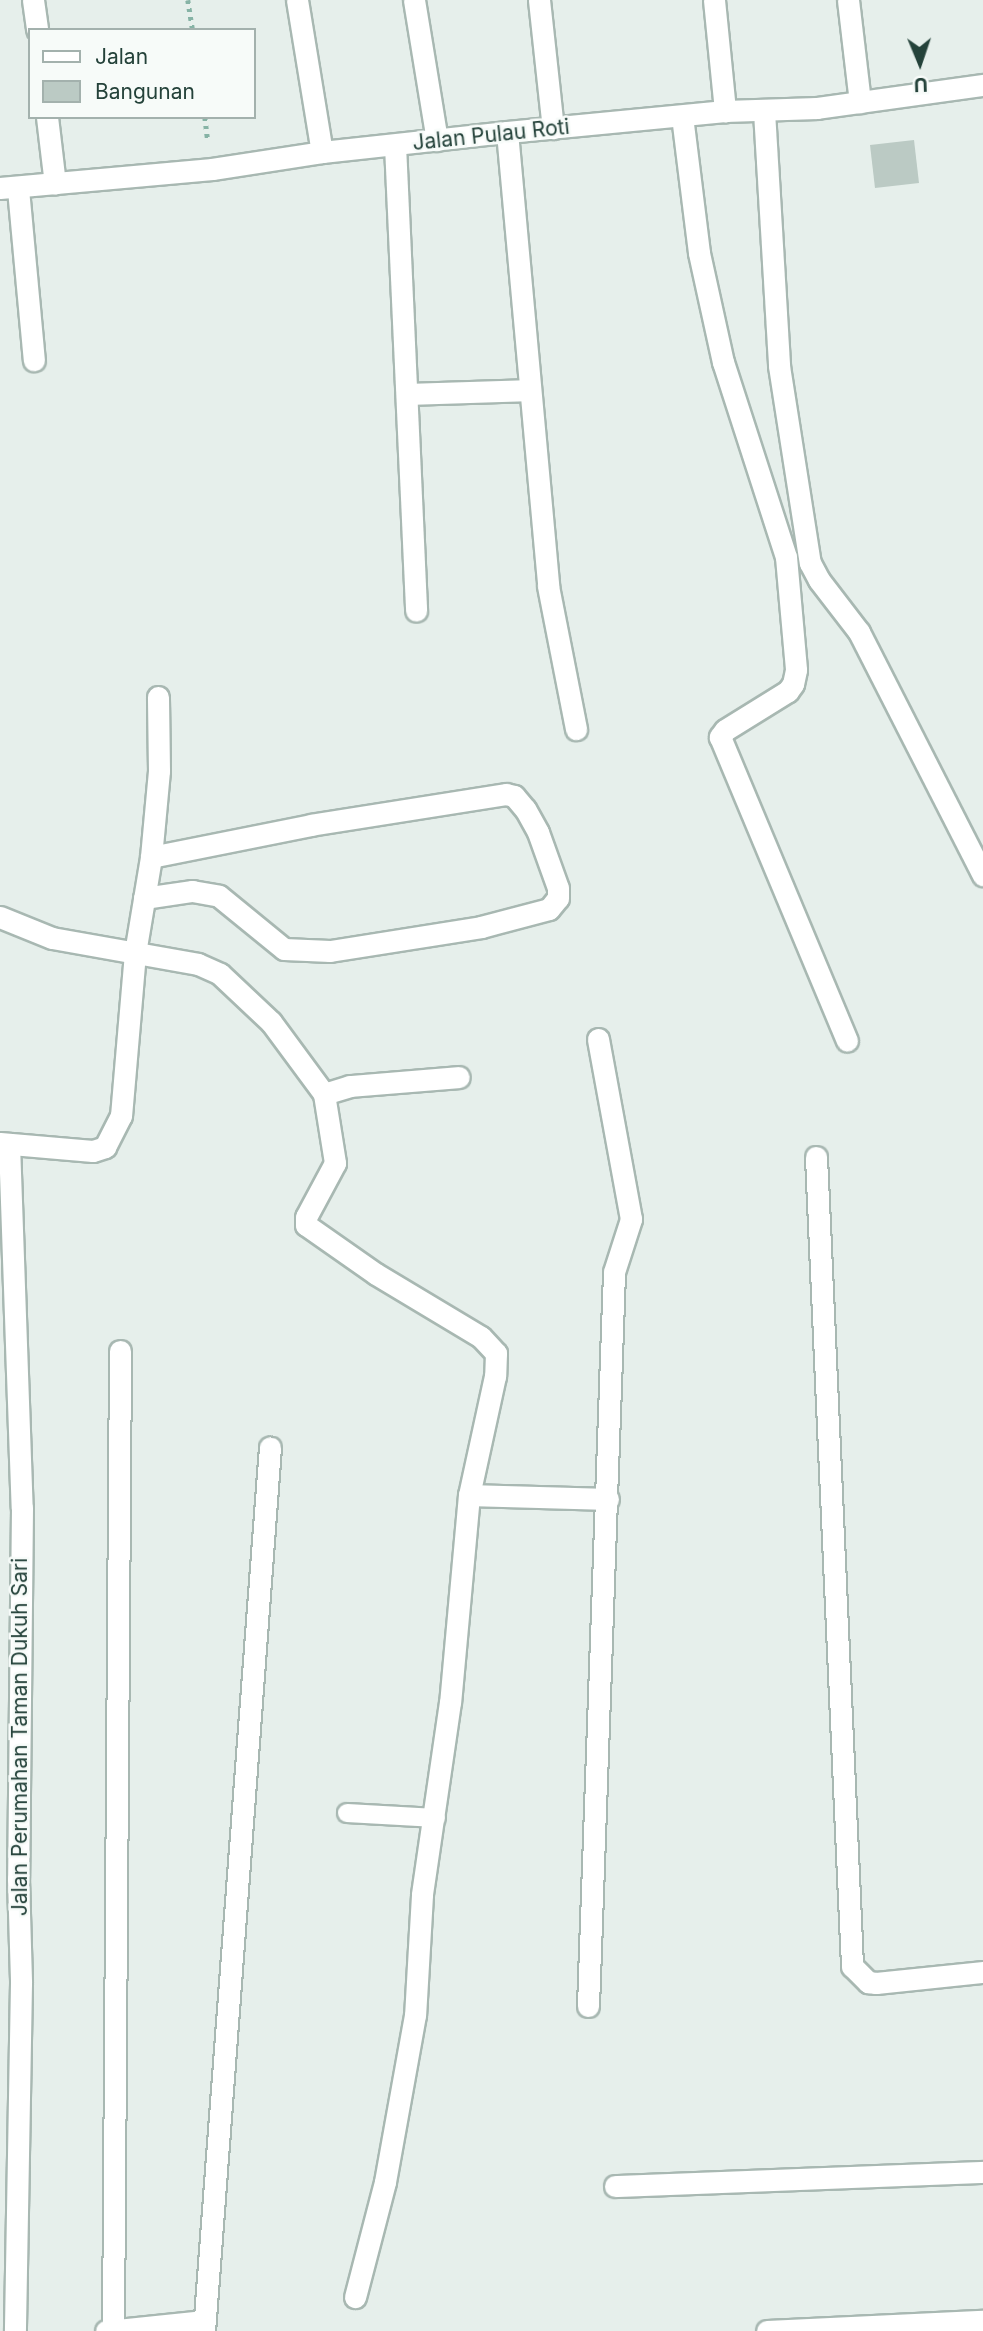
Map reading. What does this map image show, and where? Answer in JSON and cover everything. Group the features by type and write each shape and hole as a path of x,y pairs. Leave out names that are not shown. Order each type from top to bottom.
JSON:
{"street":[{"path":"33,0 37,28"},
{"path":"297,0 322,152"},
{"path":"414,0 437,140"},
{"path":"539,0 554,128"},
{"path":"714,0 725,111"},
{"path":"848,0 860,102"},
{"name":"Jalan Pulau Roti","path":"9,188 212,169 322,152 507,132 725,111 764,111 860,102 983,85"},
{"path":"764,111 779,366 810,563 819,580 859,632 983,875"},
{"path":"682,116 699,253 723,362 786,557 796,670 793,684 788,691 724,730 720,737 847,1040"},
{"path":"47,119 55,184"},
{"path":"507,132 548,586 576,729"},
{"path":"395,145 409,394 416,611"},
{"path":"9,188 34,360"},
{"path":"409,394 530,390"},
{"path":"5,1143 93,1151 105,1147 114,1135 121,1116 135,953 151,857 159,771 158,697"},
{"path":"144,898 192,891 219,896 284,949 330,951 481,927 550,909 558,898 558,888 538,832 525,809 514,796 506,794 311,825 151,857"},
{"path":"0,917 52,938 198,964 220,974 271,1022 324,1094 335,1163 306,1217 306,1225 376,1274 481,1338 496,1353 495,1376 469,1495 450,1702 436,1818 422,1895 415,2015 403,2097 355,2297"},
{"path":"588,2006 614,1272 631,1219 598,1039"},
{"path":"324,1094 350,1086 459,1077"},
{"name":"Jalan Perumahan Taman Dukuh Sari","path":"5,1143 22,1508 18,1866 21,1983 15,2331"},
{"path":"816,1157 852,1966 868,1982 876,1983 983,1972"},
{"path":"113,2330 120,1351"},
{"path":"106,2331 203,2326 270,1447"},
{"path":"469,1495 608,1499"},
{"path":"615,2186 795,2177 983,2172"},
{"path":"767,2331 983,2321"}],"lane":[{"path":"347,1813 436,1818"}],"path":[{"path":"188,0 192,28"}],"building":[{"path":"914,140 919,183 875,188 870,145"}]}
